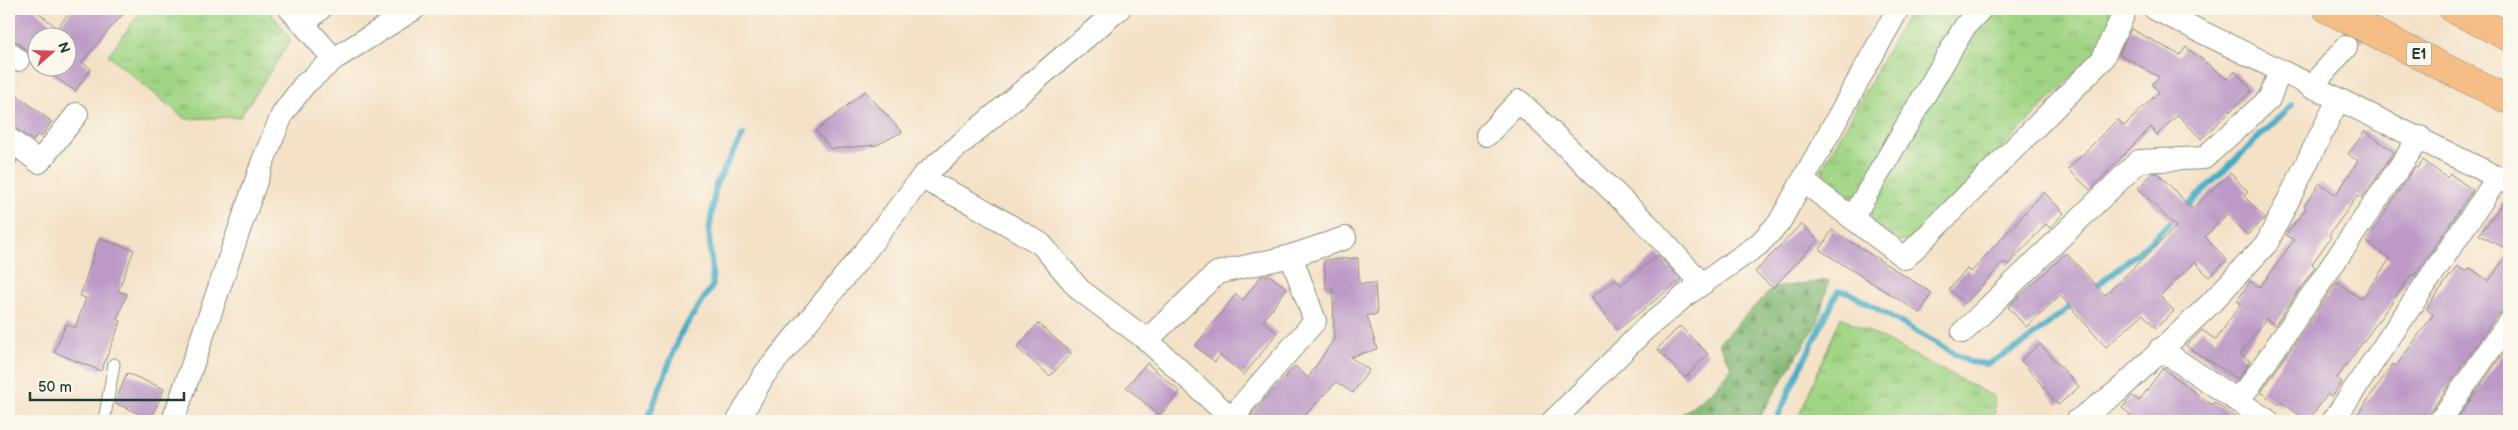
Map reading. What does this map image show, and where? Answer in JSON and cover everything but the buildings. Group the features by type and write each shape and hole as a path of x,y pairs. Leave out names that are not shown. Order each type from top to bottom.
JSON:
{"highway":[{"name":"E1","path":"2327,9 2509,100"},
{"path":"2453,9 2509,38"}],"street":[{"path":"173,421 263,161 283,113 304,85 334,59 414,9"},
{"path":"738,421 764,375 867,249 923,176 1119,9"},
{"path":"1553,421 1645,329 1702,284 1758,245 1779,223 1898,9"},
{"path":"1853,217 1965,26 1981,9"},
{"path":"1803,181 1905,258 2102,60 2126,9"},
{"path":"2155,9 2338,100 2420,137 2504,180 2333,421"},
{"path":"305,14 334,59"},
{"path":"2311,86 2346,47"},
{"path":"1963,332 2139,160 2204,158 2269,99 2280,71"},
{"path":"2092,418 2160,349 2209,305 2267,243 2338,100"},
{"path":"1487,135 1518,101 1648,225 1702,284"},
{"path":"9,139 38,162 77,114"},
{"path":"2234,399 2248,388 2420,137"},
{"path":"923,176 933,184 975,205 1041,244 1080,290 1147,340 1235,421 1242,405 1315,321 1290,256"},
{"path":"1147,340 1217,273 1290,256 1345,238"},
{"path":"2440,421 2509,322"},
{"path":"2160,349 2268,421"}],"lane":[{"path":"104,421 114,364"}],"green space":[{"path":"143,9 268,9 291,40 240,117 185,119 108,55"},
{"path":"1911,9 1971,9 1856,196 1843,199 1825,183 1822,169"},
{"path":"1994,9 2109,9 2112,22 2095,53 1913,239 1898,241 1873,222 1870,207 1974,31"},
{"path":"1829,280 1818,322 1761,415 1755,421 1673,421 1714,389 1732,367 1718,343 1773,288"},
{"path":"1841,317 1994,397 1995,421 1797,421"}],"waterway":[{"path":"2183,210 2292,105"},
{"path":"647,421 681,333 713,285 709,232 716,184 743,135"},
{"path":"2091,291 2141,250 2176,217"},
{"path":"1776,421 1838,291 1848,292 1969,362 1987,364 2023,344 2077,301"}],"tunnel":[{"path":"2351,40 2371,9"}]}
